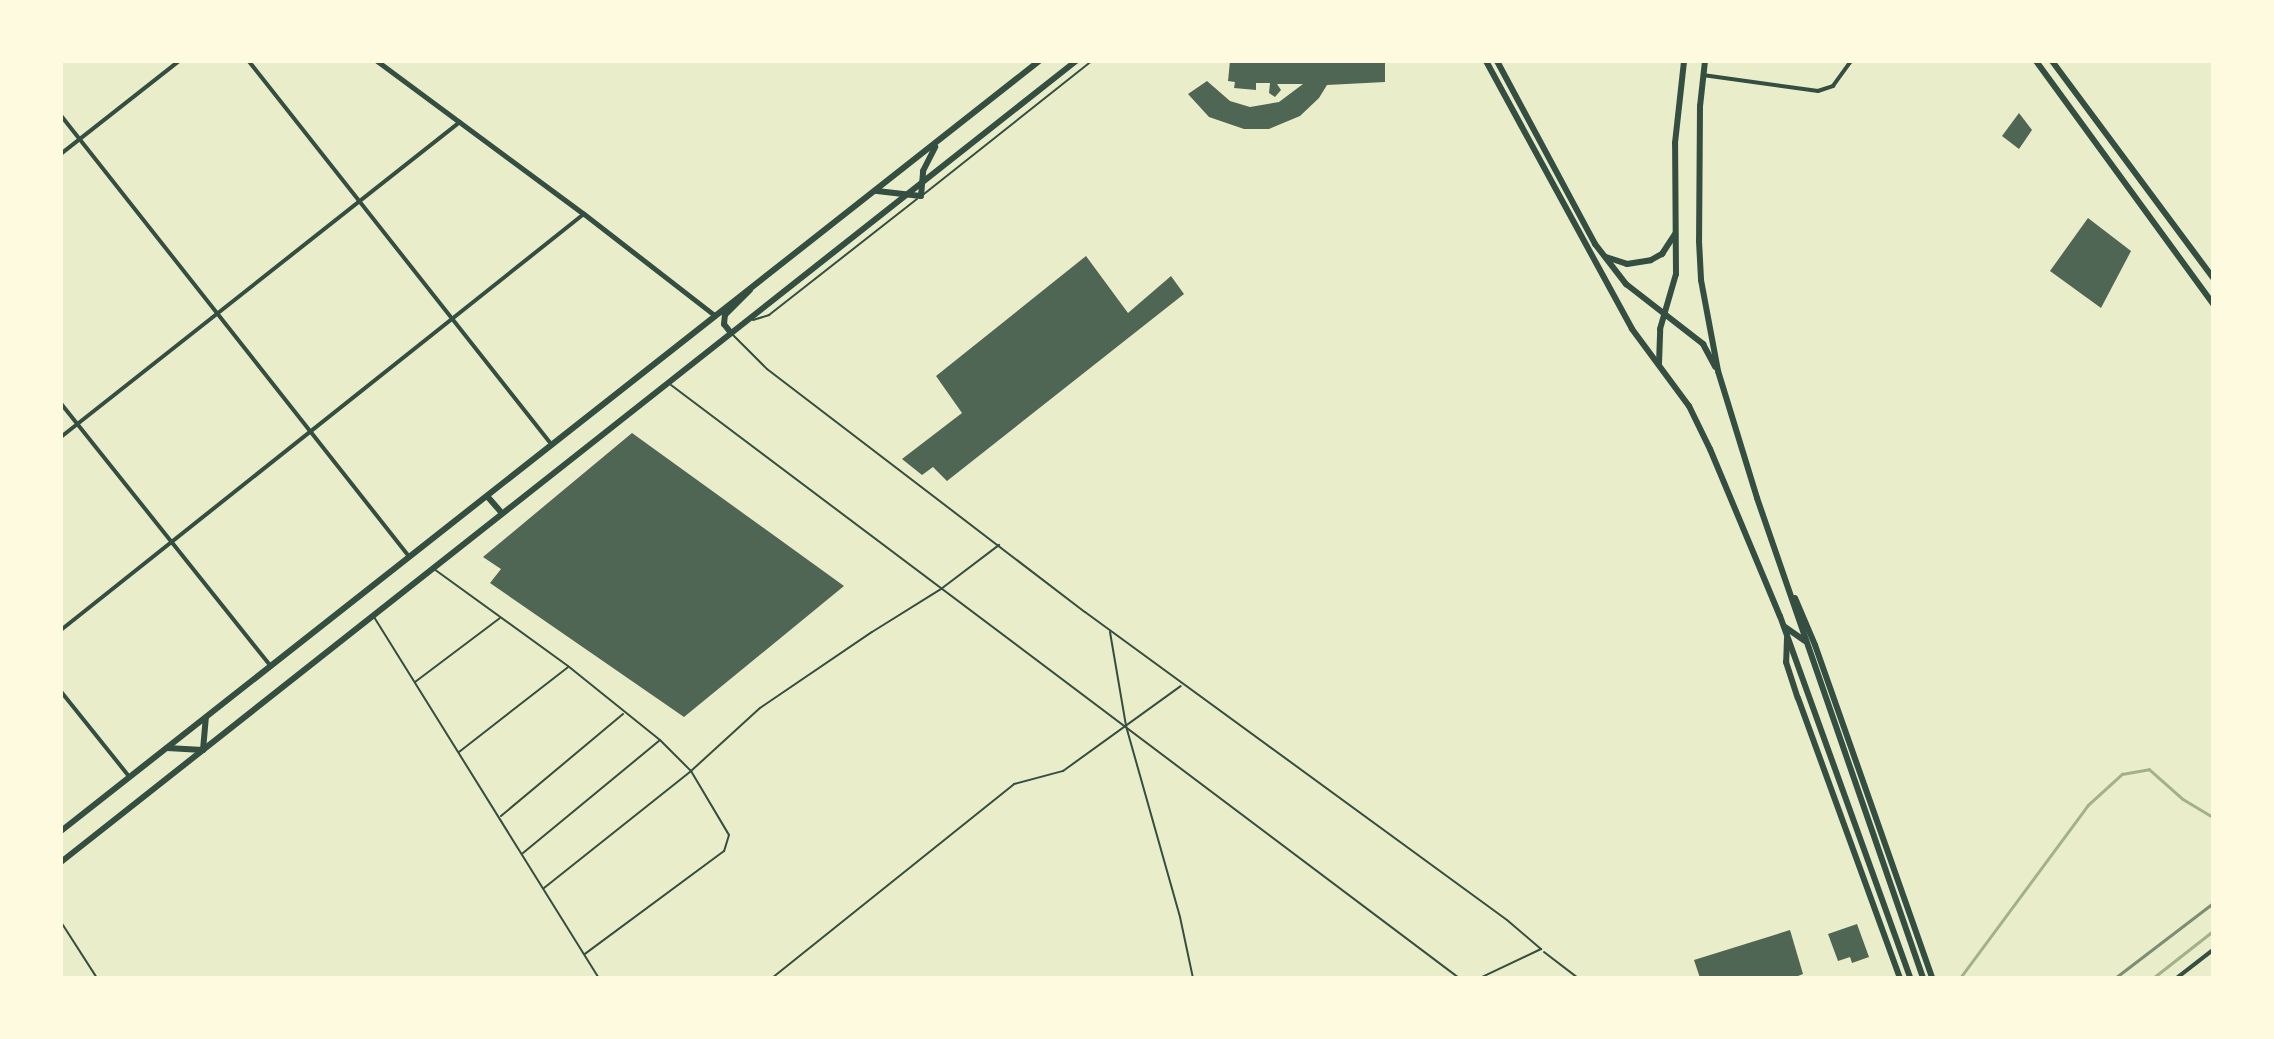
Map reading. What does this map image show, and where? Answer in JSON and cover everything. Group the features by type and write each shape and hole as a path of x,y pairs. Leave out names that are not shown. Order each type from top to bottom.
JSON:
{"main road":[{"path":"377,61 584,214 714,315"},
{"path":"61,831 1039,61"},
{"path":"61,862 1076,61"},
{"path":"1486,61 1632,329 1689,406 1705,438 1784,626 1910,978"},
{"path":"1497,61 1603,255 1626,284 1690,331 1703,344 1718,371"},
{"path":"1659,364 1660,329 1676,274 1675,144 1685,61"},
{"path":"1705,61 1702,75 1698,171 1701,280 1718,371 1782,572 1923,978"},
{"path":"2036,61 2213,304"},
{"path":"2052,61 2213,278"},
{"path":"875,191 909,192 921,196 921,182 929,154 941,138"},
{"path":"1603,255 1627,264 1651,260 1662,254 1676,233"},
{"path":"731,333 724,324 725,315 745,298 753,285"},
{"path":"487,496 502,513"},
{"path":"1782,572 1815,645 1932,978"},
{"path":"1784,626 1806,642"},
{"path":"1787,636 1786,662 1900,978"},
{"path":"203,751 206,717"},
{"path":"166,748 203,751"}],"street":[{"path":"61,155 179,61"},
{"path":"249,61 552,444"},
{"path":"1702,75 1808,91 1833,86 1851,61"},
{"path":"61,114 410,558"},
{"path":"61,437 460,122"},
{"path":"61,630 584,214"},
{"path":"61,403 271,667"},
{"path":"61,691 130,777"},
{"path":"2177,978 2213,950"}],"lane":[{"path":"749,320 769,315 1092,61"},
{"path":"731,333 767,369 1000,544 1109,631 1496,913 1541,949 1480,978"},
{"path":"667,382 1459,978"},
{"path":"544,888 691,771 760,708 941,589 1000,544"},
{"path":"433,569 568,666 660,740 691,771 729,835 724,851 585,954"},
{"path":"373,615 599,978"},
{"path":"415,682 500,617"},
{"path":"1109,631 1126,726 1180,917 1193,978"},
{"path":"459,752 568,666"},
{"path":"772,978 1014,784 1063,771 1182,686"},
{"path":"499,817 624,713"},
{"path":"522,853 660,740"},
{"path":"61,922 97,978"}],"path":[{"path":"1541,949 1578,978"}],"building":[{"path":"1230,61 1385,61 1385,82 1327,85 1319,98 1300,116 1269,129 1244,129 1209,117 1188,94 1207,81 1230,101 1250,107 1279,102 1303,84 1277,84 1281,90 1275,97 1269,93 1270,83 1256,83 1256,90 1234,88 1235,82 1228,81"},
{"path":"2019,113 2032,130 2019,149 2002,136"},
{"path":"2088,218 2131,251 2101,308 2050,271"},
{"path":"1086,256 1128,313 1171,276 1184,294 947,481 933,467 922,475 902,459 962,413 936,376"},
{"path":"632,433 844,586 684,717 490,583 501,569 483,557"},
{"path":"1857,924 1869,957 1852,963 1850,957 1838,961 1828,934"},
{"path":"1790,930 1803,974 1793,978 1700,978 1694,960"}],"waterway":[{"path":"1960,978 2088,805 2122,774 2149,769 2183,799 2213,817"},
{"path":"2153,978 2213,931"}],"railway":[{"path":"2115,978 2213,903"}]}
